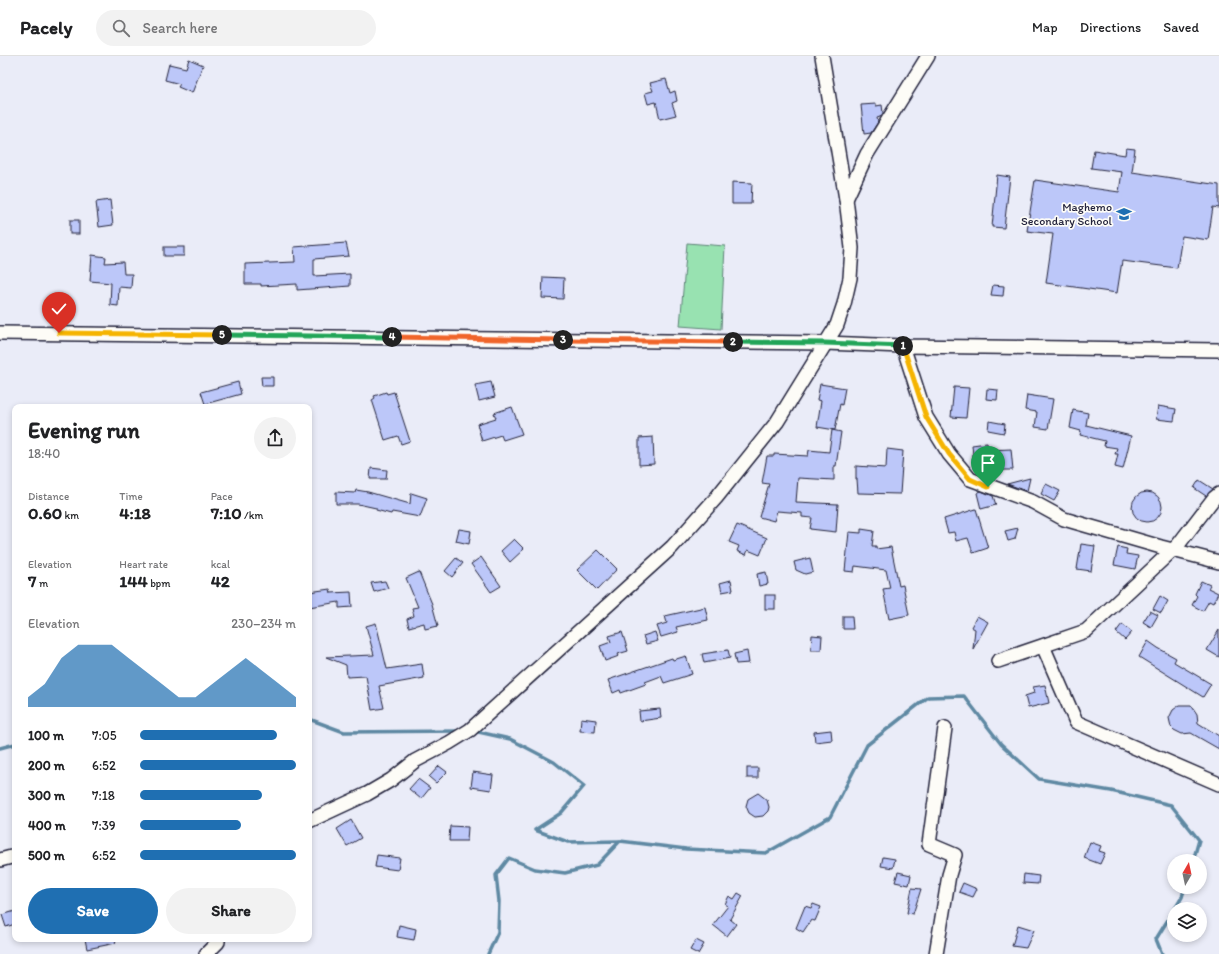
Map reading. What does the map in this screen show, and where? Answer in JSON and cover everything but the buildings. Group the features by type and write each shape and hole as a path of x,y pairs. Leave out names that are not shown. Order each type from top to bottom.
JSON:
{"street":[{"path":"312,820 367,794 391,780 415,761 449,744 470,730 672,547 716,498 777,422 836,325 844,304 850,278 852,248 846,199 822,56"},
{"path":"846,199 866,154 928,56"},
{"path":"0,333 825,343 903,346 1219,350"},
{"path":"903,346 926,417 949,454 970,479 1033,502 1064,519 1219,562"},
{"path":"998,661 1086,631 1178,545 1214,498 1219,494"},
{"path":"1043,646 1076,722 1219,784"},
{"path":"936,954 949,874 955,855 929,844 945,728"},
{"path":"0,860 12,857"},
{"path":"206,954 220,945"}],"green space":[{"path":"687,243 725,246 721,329 680,326"}],"waterway":[{"path":"474,731 510,739 554,762 584,786 561,813 535,830 568,842 620,841 686,849 766,853 830,817 867,745 928,697 964,696 1001,744 1039,779 1111,791 1171,805 1199,840 1195,854"},
{"path":"312,720 344,732 460,731"},
{"path":"0,748 12,745"},
{"path":"488,954 498,932 499,901 496,875 509,858 535,869 565,873 597,865 620,841"},
{"path":"1179,902 1183,894"},
{"path":"1162,954 1156,939 1167,921"}],"place":[{"name":"Maghemo Secondary School","path":"1124,214"}],"route":[{"path":"59,333 825,343 903,346 926,417 949,454 970,479 988,487"}]}
